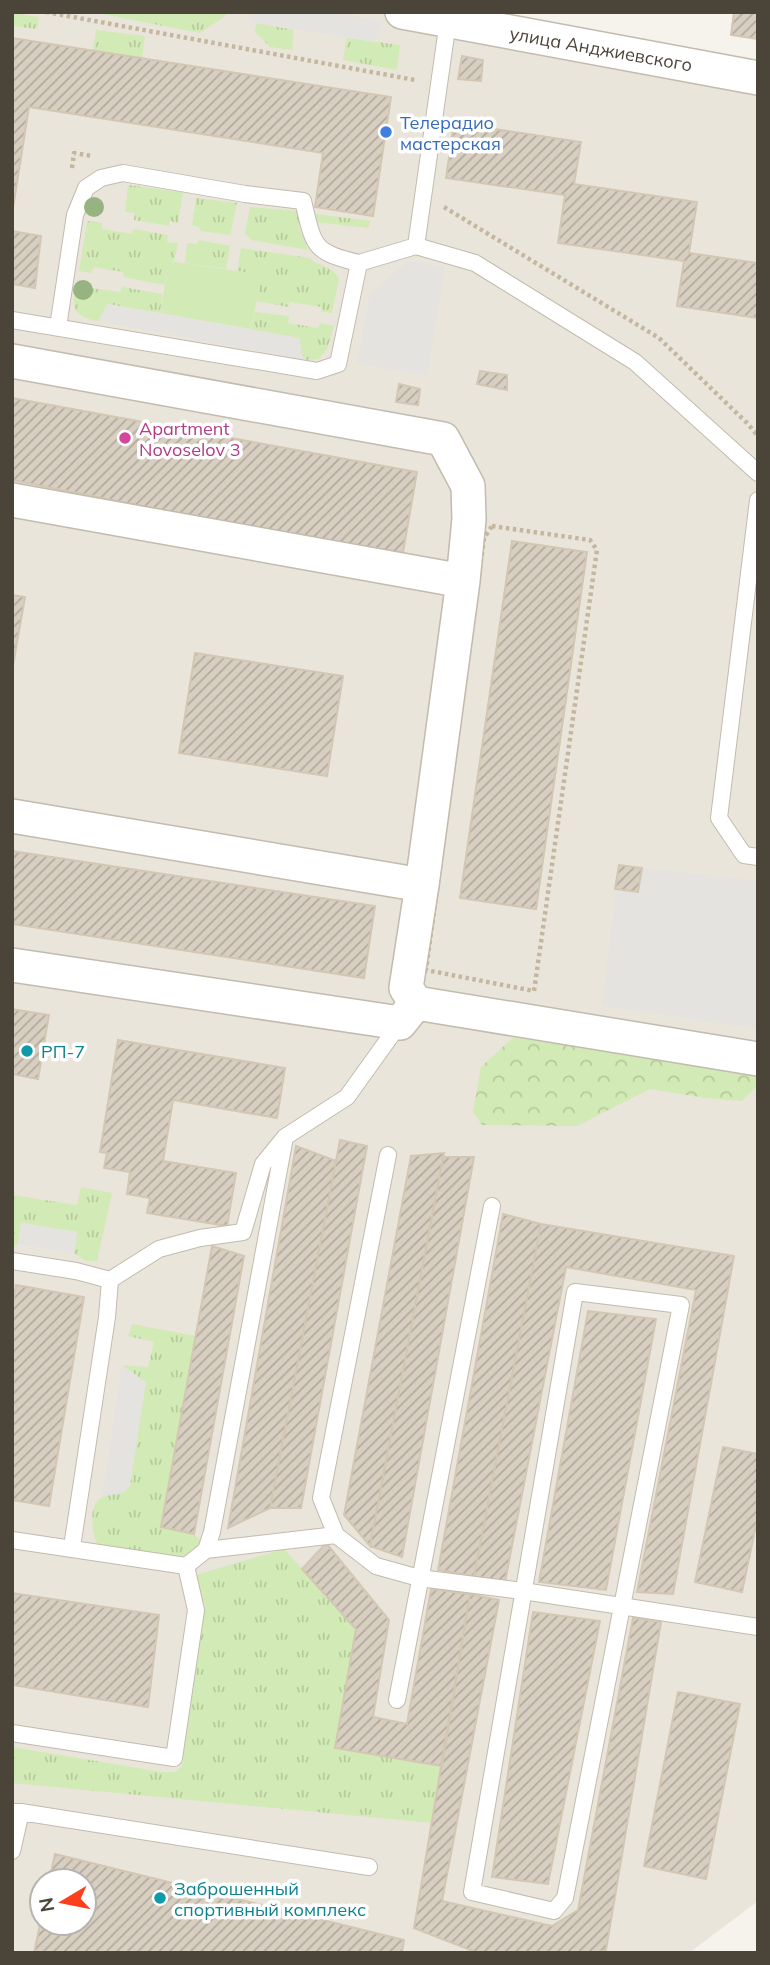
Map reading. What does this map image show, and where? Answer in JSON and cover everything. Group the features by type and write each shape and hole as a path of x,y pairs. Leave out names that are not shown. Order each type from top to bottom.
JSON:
{"street":[{"name":"улица Анджиевского","path":"402,12 758,78"},
{"path":"12,361 443,439 468,486 469,519 422,884 405,988 408,1013"},
{"path":"12,500 463,581"},
{"path":"12,816 422,884"},
{"path":"12,965 758,1059"}],"lane":[{"path":"416,246 448,21"},
{"path":"58,327 75,215 86,188 101,178 122,173 303,201 309,233 324,252 359,263 416,246 475,263 635,362 758,473"},
{"path":"12,320 317,371 338,364 359,263"},
{"path":"758,500 719,818 744,855 758,857"},
{"path":"12,1261 76,1271 110,1280 159,1249 200,1238 243,1232 262,1164 285,1137 347,1097 408,1013"},
{"path":"206,1550 212,1532 285,1137"},
{"path":"388,1155 321,1498 336,1535 376,1566 419,1578 758,1627"},
{"path":"397,1700 492,1206"},
{"path":"72,1547 107,1317 110,1280"},
{"path":"575,1292 681,1305 565,1898 554,1911 472,1892 523,1591 575,1292"},
{"path":"12,1540 186,1566 206,1550 336,1535"},
{"path":"12,1733 174,1758 196,1610 186,1566"},
{"path":"12,1851 16,1812 369,1867"}],"path":[{"path":"46,12 439,85"},
{"path":"439,196 444,208 659,338 758,436"},
{"path":"492,526 590,540 597,550 534,990 426,970 484,538 492,526"}],"shaded area":[{"path":"12,12 463,12 758,70 758,1901 689,1953 12,1953"},
{"path":"251,12 332,12 384,21 374,42 256,23 250,21"},
{"path":"408,261 445,267 427,376 357,363 370,293"},
{"path":"108,304 300,338 301,353 306,360 98,321"},
{"path":"619,865 758,881 758,1029 602,1006"},
{"path":"21,1223 77,1232 74,1253 18,1244"},
{"path":"122,1365 146,1382 130,1486 124,1492 102,1497"}],"green space":[{"path":"91,12 231,12 200,33"},
{"path":"12,13 39,17 37,29 12,26"},
{"path":"256,23 294,30 292,50 270,47 255,32"},
{"path":"96,30 145,36 142,58 93,51"},
{"path":"347,38 400,45 397,70 343,60"},
{"path":"128,185 183,192 178,223 170,221 169,226 134,220 135,213 125,212"},
{"path":"196,198 237,203 230,235 201,231 199,227 192,225"},
{"path":"250,207 298,211 299,228 308,250 251,240 245,233"},
{"path":"316,214 371,221 368,228 315,222"},
{"path":"87,221 102,223 102,229 132,234 133,229 168,235 167,242 178,243 174,261 169,262 164,285 124,277 123,272 94,267 91,273 79,271"},
{"path":"199,240 230,246 226,269 185,263 187,243 197,244"},
{"path":"241,248 310,258 332,270 339,278 332,313 322,312 321,307 290,302 288,307 257,301 262,275 237,271"},
{"path":"169,261 262,275 251,329 160,313"},
{"path":"77,280 91,283 91,288 120,292 122,287 162,294 160,313 108,304 98,321 89,319 75,308"},
{"path":"255,312 289,316 288,323 318,328 320,323 334,326 327,349 319,359 306,360 301,353 299,338 251,330"},
{"path":"518,1033 758,1072 758,1085 742,1101 650,1089 577,1126 482,1125 473,1112 481,1067"},
{"path":"81,1187 112,1193 97,1261 86,1261 74,1253 77,1232 22,1223 18,1244 12,1246 12,1195 77,1205"},
{"path":"132,1324 196,1336 161,1527 194,1534 202,1542 183,1556 98,1546 94,1535 92,1520 97,1501 104,1496 124,1492 146,1383 122,1365 148,1367 154,1342 128,1336"},
{"path":"284,1549 356,1629 335,1748 442,1766 433,1823 12,1783 12,1747 162,1772 175,1772 182,1766 205,1606 196,1575"}],"building":[{"path":"734,12 758,12 758,39 731,35"},
{"path":"12,38 391,97 373,216 315,207 323,153 29,107 12,214"},
{"path":"462,56 483,60 481,81 458,79"},
{"path":"454,123 581,142 574,184 697,202 689,253 758,263 758,318 677,306 684,261 558,243 565,195 446,178"},
{"path":"12,231 41,236 35,288 12,284"},
{"path":"480,371 507,375 507,390 477,384"},
{"path":"399,384 420,389 418,405 396,402"},
{"path":"12,398 417,472 402,558 12,480"},
{"path":"512,541 587,552 536,909 460,898"},
{"path":"12,595 25,597 12,671"},
{"path":"195,653 343,676 327,776 179,753"},
{"path":"12,851 375,906 364,978 12,924"},
{"path":"619,865 642,868 638,892 615,889"},
{"name":"РП-7","path":"12,1009 49,1015 38,1079 12,1074"},
{"path":"118,1040 285,1068 277,1118 173,1100 163,1161 236,1173 227,1226 147,1213 150,1198 127,1194 130,1172 104,1168 107,1153 100,1152"},
{"path":"340,1140 367,1146 301,1508 270,1508"},
{"path":"296,1146 336,1161 270,1508 228,1528"},
{"path":"444,1153 370,1546 344,1515 411,1156"},
{"path":"443,1157 474,1157 402,1557 370,1546"},
{"path":"503,1214 541,1224 474,1576 438,1570"},
{"path":"541,1224 734,1256 673,1594 637,1592 696,1290 566,1267 505,1582 474,1576"},
{"path":"212,1246 244,1256 194,1534 161,1527"},
{"path":"16,1285 84,1297 49,1506 12,1500 12,1308"},
{"path":"588,1311 656,1319 606,1590 539,1582"},
{"path":"723,1447 758,1454 758,1516 742,1592 695,1582"},
{"path":"326,1543 389,1620 373,1717 407,1724 431,1589 470,1594 442,1766 335,1748 356,1629 302,1569"},
{"path":"12,1593 159,1615 148,1707 12,1685"},
{"path":"470,1594 499,1600 442,1901 552,1926 578,1910 633,1618 661,1622 606,1950 594,1953 478,1953 414,1928"},
{"path":"533,1612 600,1621 548,1884 492,1877"},
{"path":"678,1692 740,1704 706,1879 644,1866"},
{"name":"Заброшенный спортивный комплекс","path":"55,1854 404,1940 402,1953 34,1953 37,1937 98,1937 98,1867 52,1867"}],"place":[{"name":"Телерадио мастерская","path":"386,132"},
{"name":"Apartment Novoselov 3","path":"125,438"},
{"name":"РП-7","path":"27,1051"},
{"name":"Заброшенный спортивный комплекс","path":"160,1898"}]}
